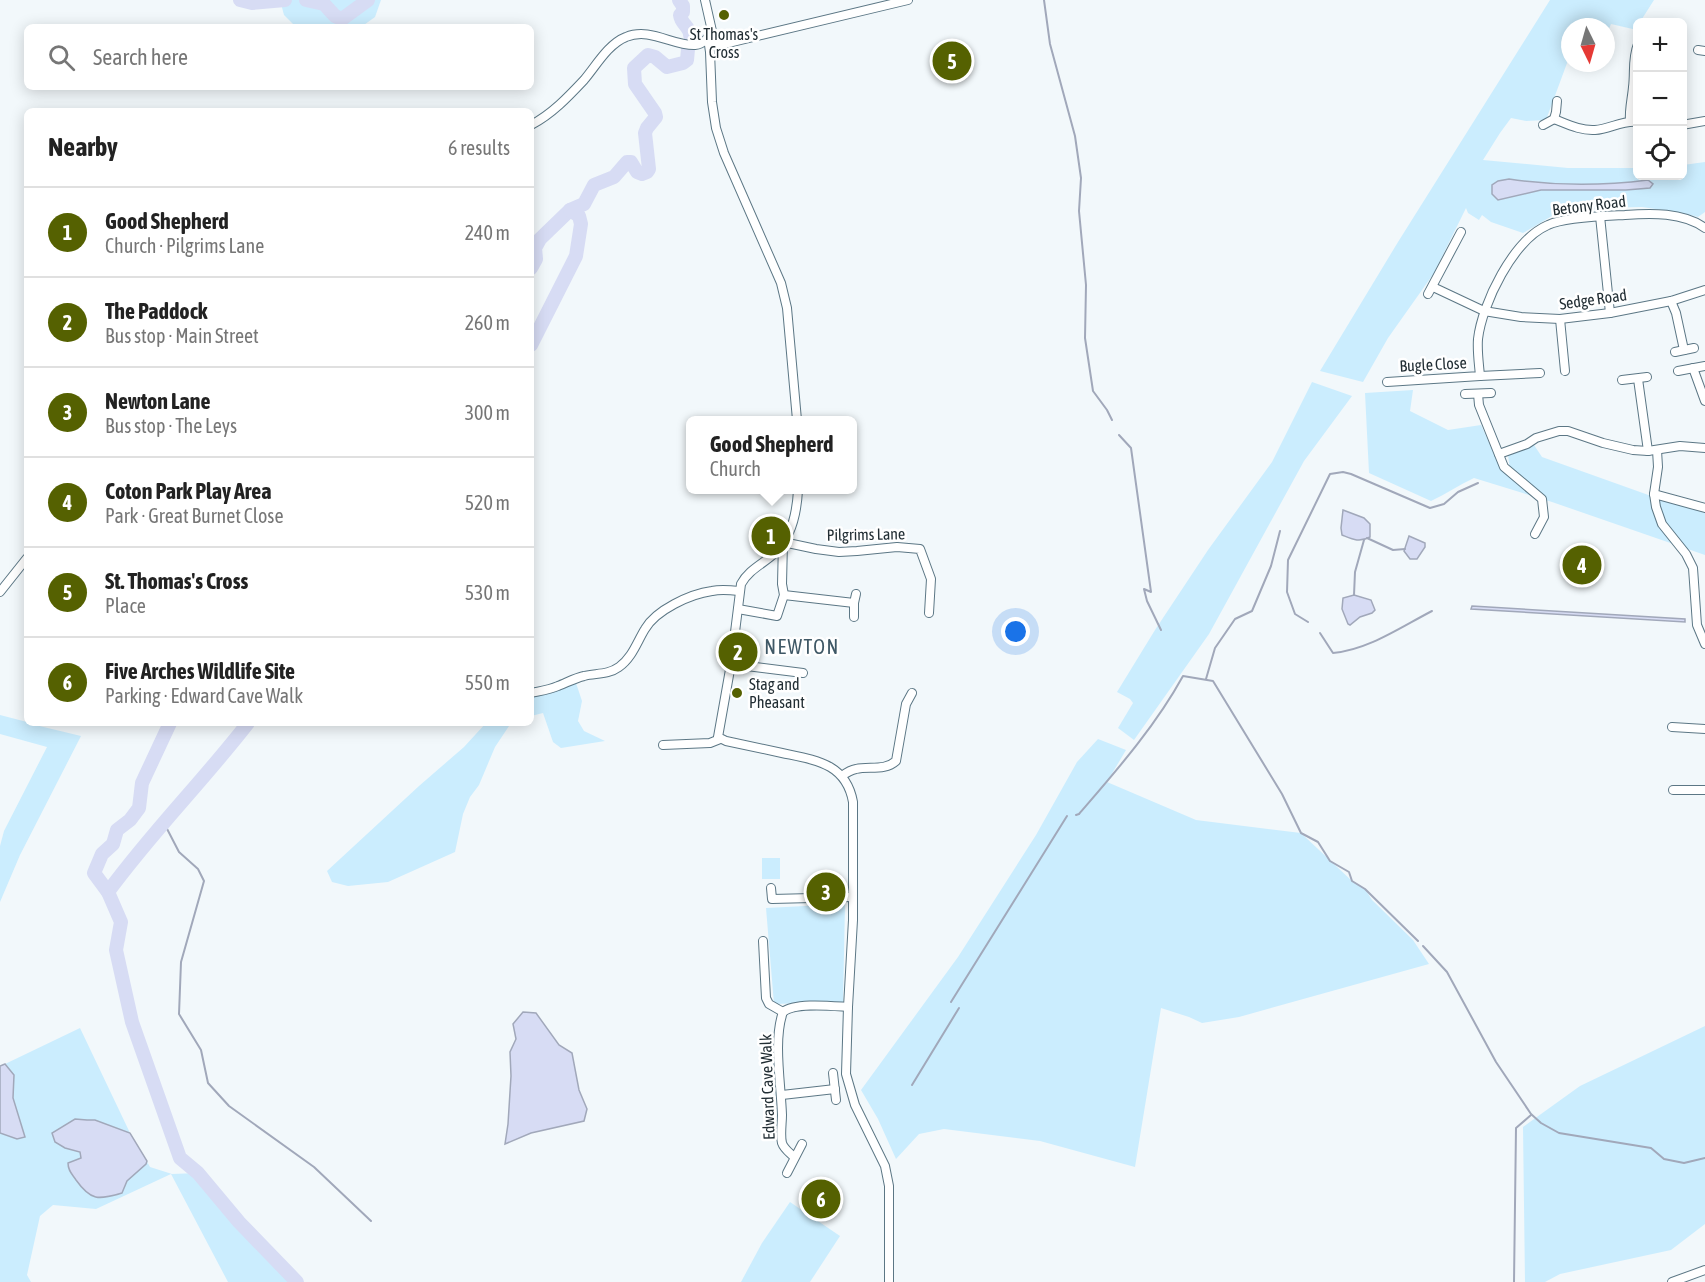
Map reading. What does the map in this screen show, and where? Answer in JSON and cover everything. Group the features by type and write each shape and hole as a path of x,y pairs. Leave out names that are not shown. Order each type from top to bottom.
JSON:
{"street":[{"path":"534,123 556,109 608,51 624,38 643,34 695,45 703,43 712,31 705,0"},
{"path":"708,38 720,45 908,0"},
{"path":"708,38 716,128 724,153 781,284 788,308 797,416"},
{"path":"1633,86 1629,108 1633,118"},
{"path":"1543,125 1554,119 1557,101"},
{"path":"1554,119 1574,127 1595,130 1633,121"},
{"path":"1687,124 1705,121"},
{"name":"Betony Road","path":"1484,311 1505,270 1523,243 1547,225 1600,216 1646,213 1685,218 1705,228"},
{"path":"1600,216 1610,314"},
{"name":"Sedge Road","path":"1461,232 1430,291 1484,311 1521,317 1560,319 1610,314 1671,301 1705,290"},
{"path":"1671,301 1684,350"},
{"name":"Bugle Close","path":"1480,376 1478,341 1484,311"},
{"path":"1560,319 1565,371"},
{"path":"1678,370 1705,366"},
{"path":"1693,368 1705,401"},
{"name":"Bugle Close","path":"1388,382 1540,373"},
{"path":"1622,380 1642,378 1652,451 1658,467 1654,494 1657,512 1662,524 1686,554 1693,568 1697,625 1705,644"},
{"path":"1465,394 1491,393"},
{"path":"1478,394 1479,405 1504,467 1542,499 1544,517 1535,534"},
{"path":"1499,454 1559,431 1568,431 1626,449 1652,451 1680,446 1705,448"},
{"path":"663,745 710,743 719,736 741,584 746,576 777,552 797,509 798,494"},
{"path":"1654,494 1705,508"},
{"path":"738,609 777,616 784,595 783,542"},
{"name":"Pilgrims Lane","path":"783,542 839,552 897,547 920,549 931,579 929,613"},
{"path":"0,592 24,562"},
{"path":"534,692 585,676 604,674 619,667 626,662 645,627 670,607 693,596 711,591 739,591"},
{"path":"784,595 855,598 854,617"},
{"path":"731,664 803,673"},
{"path":"842,776 852,770 887,766 896,761 906,704 912,693"},
{"path":"1672,727 1705,729"},
{"path":"719,736 818,761 834,769 850,787 853,802 853,920 846,1074 852,1098 885,1166 890,1186 889,1282"},
{"path":"1673,790 1705,790"},
{"path":"771,888 772,899 852,897"},
{"path":"763,941 766,998 769,1004 783,1012 788,1007 801,1006 848,1007"},
{"name":"Edward Cave Walk","path":"783,1012 780,1021 779,1066 782,1095 782,1140 785,1149 794,1157"},
{"path":"833,1073 836,1100"},
{"path":"782,1095 835,1089"},
{"path":"788,1173 802,1144"},
{"path":"1672,1282 1705,1270"}],"shaded area":[{"path":"280,0 381,0 375,17 365,24 293,24 284,15"},
{"path":"1550,0 1654,0 1643,18 1633,18 1633,29 1615,25 1615,18 1561,18 1561,72 1564,72 1546,120 1526,121 1511,118 1483,160 1568,168 1633,168 1633,180 1687,180 1687,164 1705,162 1705,212 1698,217 1642,207 1600,208 1552,216 1523,233 1491,222 1482,215 1479,220 1468,213 1466,208 1434,273 1388,338 1363,382 1320,371"},
{"path":"1509,179 1578,184 1648,180 1653,184 1650,188 1626,190 1541,190 1498,200 1492,194 1492,185"},
{"path":"1312,382 1352,396 1304,461 1209,634 1134,740 1118,728 1133,703 1117,692 1208,550 1272,462"},
{"path":"1413,390 1410,411 1448,430 1481,425 1502,471 1510,470 1508,455 1534,445 1542,457 1705,513 1705,555 1552,502 1474,478 1431,501 1369,473 1365,393"},
{"path":"1343,510 1364,518 1370,524 1370,537 1359,540 1342,535"},
{"path":"1409,536 1425,543 1417,559 1410,559 1404,551"},
{"path":"1354,595 1371,600 1375,610 1350,625 1342,609 1343,598"},
{"path":"1472,606 1685,619 1685,622 1471,609"},
{"path":"576,683 582,701 578,721 584,731 605,741 561,748 553,742 543,713 534,715 534,696"},
{"path":"0,715 24,721 24,726 39,726 81,736 20,855 0,902 0,846 4,831 47,747 0,734"},
{"path":"483,726 509,726 495,747 479,785 470,797 463,814 455,852 388,882 348,886 332,882 327,871 464,747"},
{"path":"1098,739 1126,750 1107,782 1196,820 1301,833 1352,881 1365,889 1372,900 1413,940 1429,964 1239,1017 1202,1023 1161,1008 1135,1167 1040,1141 944,1129 919,1134 896,1159 878,1119 861,1090 958,957 1036,835 1077,762"},
{"path":"762,858 780,858 780,879 762,879"},
{"path":"845,904 843,1002 774,1004 766,908"},
{"path":"523,1012 536,1013 559,1045 572,1053 579,1090 587,1109 584,1121 531,1133 505,1144 511,1076 510,1052 516,1039 513,1024"},
{"path":"1705,1026 1705,1224 1671,1250 1560,1274 1545,1282 1525,1282 1523,1127 1580,1086"},
{"path":"80,1028 130,1133 150,1167 172,1174 198,1173 239,1222 297,1282 228,1282 171,1174 96,1209 53,1205 40,1216 27,1275 31,1282 0,1282 0,1133 17,1139 0,1086 5,1064"},
{"path":"5,1064 14,1075 13,1098 25,1137 17,1139 0,1133 0,1066"},
{"path":"75,1119 95,1120 130,1133 147,1161 127,1181 122,1193 101,1198 91,1195 81,1187 70,1172 68,1163 81,1158 80,1152 65,1148 55,1142 52,1133"},
{"path":"790,1202 840,1236 810,1282 741,1282 762,1243"}],"waterway":[{"path":"240,0 252,3 285,0"},
{"path":"306,0 324,4 335,16 342,19 368,0"},
{"path":"679,0 683,6 683,12 680,15 690,35"},
{"path":"1044,0 1050,44 1075,136 1081,178 1079,211 1086,285 1085,338 1093,391 1112,420"},
{"path":"534,339 576,256 581,224 579,216 570,210 584,204 594,185 614,177 627,162 631,162 637,172 642,174 649,169 645,133 656,117 635,84 634,68 648,55 655,57 667,67 683,63 687,60 688,49"},
{"path":"534,263 535,248 540,239 570,210"},
{"path":"1119,435 1131,448 1151,592 1144,589 1147,601 1161,630"},
{"path":"1308,622 1295,614 1287,592 1288,560 1330,474 1343,472 1351,474 1430,508 1444,504 1458,492 1478,483"},
{"path":"1206,679 1215,648 1235,619 1252,611 1271,566 1280,531"},
{"path":"1367,538 1393,550 1405,549"},
{"path":"1354,595 1355,572 1364,540"},
{"path":"1320,633 1333,653 1346,651 1372,643 1432,611"},
{"path":"1076,815 1134,748 1160,713 1183,676 1213,681 1282,794 1301,833 1318,842 1330,861 1349,872 1352,881 1365,889 1418,941"},
{"path":"108,892 94,873 102,854 113,844 117,830 130,820 139,808 142,783 169,726"},
{"path":"246,726 108,892 121,922 116,950 132,1022 180,1158 198,1173 239,1222 297,1282"},
{"path":"951,1002 1067,816"},
{"path":"164,823 179,852 198,869 204,881 181,962 179,1014 201,1050 208,1083 229,1106 314,1167 371,1221"},
{"path":"1423,946 1447,972 1496,1062 1531,1114 1541,1123 1559,1133 1651,1148 1664,1159 1684,1163 1705,1158"},
{"path":"912,1085 959,1008"},
{"path":"1514,1282 1516,1128 1531,1115"}],"place":[{"name":"St Thomas's Cross","path":"724,15"},
{"name":"St. Thomas's Cross","path":"952,61"},
{"name":"Good Shepherd","path":"771,536"},
{"name":"Coton Park Play Area","path":"1582,565"},
{"name":"The Paddock","path":"738,652"},
{"name":"Stag and Pheasant","path":"737,693"},
{"name":"Newton Lane","path":"826,892"},
{"name":"Five Arches Wildlife Site","path":"821,1199"}],"district":[{"name":"NEWTON","path":"802,647"}]}
